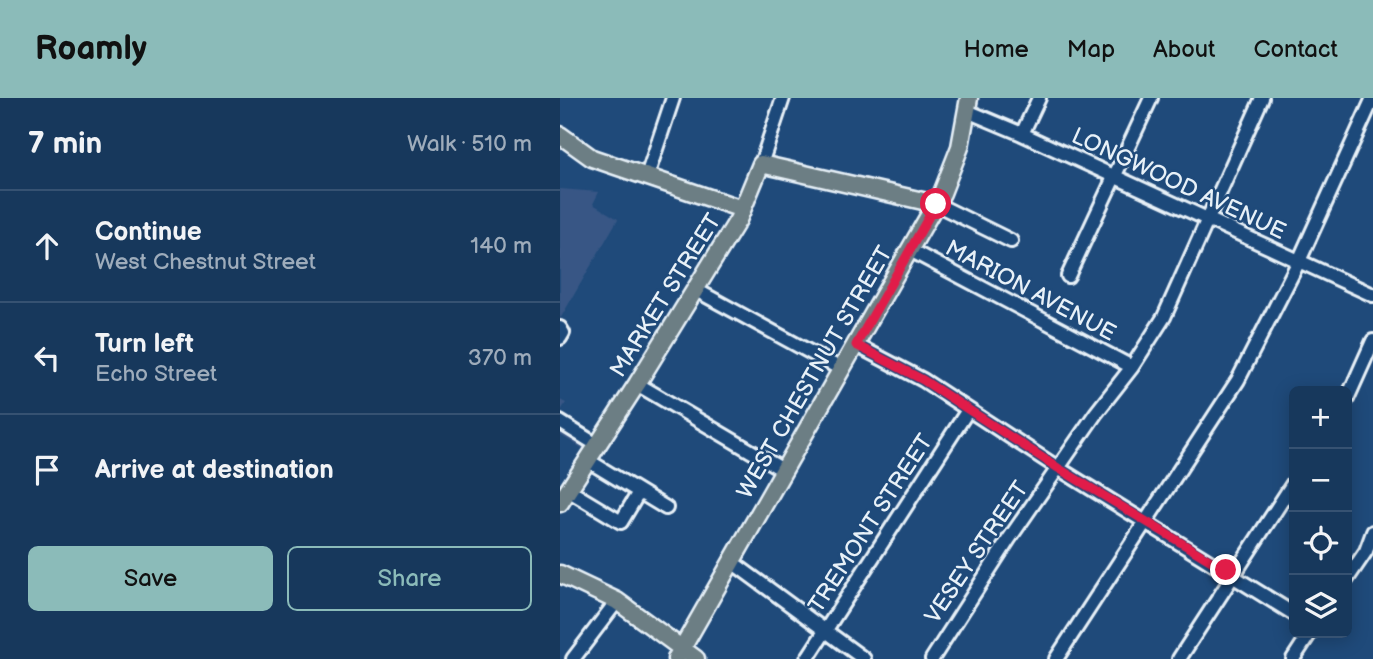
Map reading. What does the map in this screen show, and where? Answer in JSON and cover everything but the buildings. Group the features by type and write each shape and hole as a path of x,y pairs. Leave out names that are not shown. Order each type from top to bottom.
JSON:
{"main road":[{"name":"WEST CHESTNUT STREET","path":"679,654 936,204 956,159 968,105"},
{"path":"560,135 592,158 743,209"},
{"path":"761,164 936,204"},
{"name":"MARKET STREET","path":"564,497 696,290 743,209 761,164"},
{"path":"560,573 617,601 679,654 696,659"}],"street":[{"path":"647,176 673,98"},
{"name":"MARKET STREET","path":"761,164 783,98"},
{"path":"1022,134 1039,98"},
{"path":"1068,276 1151,98"},
{"name":"VESEY STREET","path":"932,659 1058,468 1096,412 1132,367 1164,317 1262,98"},
{"path":"1056,659 1238,380 1298,261 1373,98"},
{"name":"LONGWOOD AVENUE","path":"968,105 1022,134 1373,295"},
{"path":"936,204 1011,241"},
{"name":"MARION AVENUE","path":"909,250 1132,367"},
{"path":"696,290 841,369"},
{"path":"560,328 563,333 560,338"},
{"path":"1352,388 1373,341"},
{"path":"856,345 923,380 1058,468 1289,611"},
{"path":"637,384 783,470"},
{"name":"TREMONT STREET","path":"807,659 968,410"},
{"path":"560,422 597,446"},
{"path":"587,460 666,508"},
{"path":"1179,659 1289,490"},
{"path":"564,497 621,522 639,492"},
{"path":"1350,575 1366,551 1373,532"},
{"path":"732,562 864,659"},
{"path":"573,659 617,601"},
{"path":"1293,659 1307,638"}],"shaded area":[{"path":"560,189 599,192 593,204 618,219 560,319"},
{"path":"560,400 566,403 560,412"},
{"path":"560,412 596,433 585,450 560,435"}],"route":[{"path":"936,204 856,345 923,380 1058,468 1226,570"}]}
